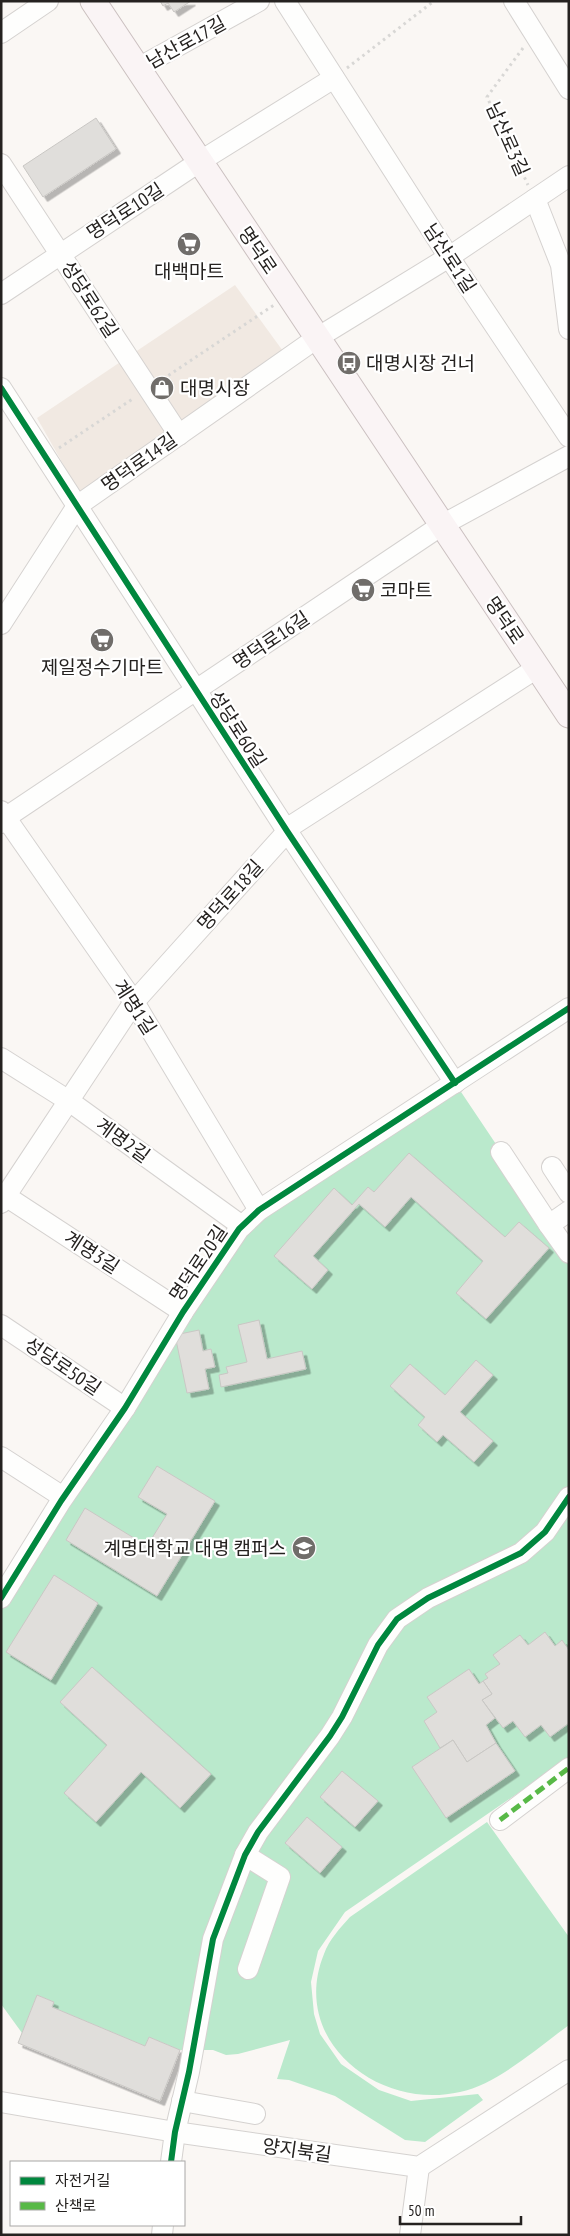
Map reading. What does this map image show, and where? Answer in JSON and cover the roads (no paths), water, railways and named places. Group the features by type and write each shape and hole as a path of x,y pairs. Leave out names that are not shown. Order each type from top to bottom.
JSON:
{"main road":[{"name":"명덕로","path":"93,1 569,715"}],"street":[{"path":"1,33 48,1"},
{"name":"남산로17길","path":"138,68 260,1"},
{"name":"남산로1길","path":"285,1 449,257 569,437"},
{"path":"514,1 569,89"},
{"path":"199,162 334,78"},
{"name":"명덕로10길","path":"1,294 199,162"},
{"name":"성당로62길","path":"1,164 179,435"},
{"name":"남산로3길","path":"449,257 569,176"},
{"name":"남산로3길","path":"535,199 561,265 569,329"},
{"path":"317,338 449,257"},
{"name":"명덕로14길","path":"1,624 77,506 317,338"},
{"name":"성당로60길","path":"1,388 287,832 455,1083"},
{"path":"442,525 569,456"},
{"name":"명덕로16길","path":"2,817 442,525"},
{"name":"명덕로18길","path":"3,1197 134,1002 287,832 302,819 537,668"},
{"name":"계명1길","path":"2,817 134,1002 259,1210"},
{"name":"명덕로20길","path":"2,1595 63,1497 125,1408 183,1312 242,1226 259,1210 455,1083 566,1015"},
{"name":"계명2길","path":"1,1058 69,1101 242,1226"},
{"path":"501,1152 569,1253"},
{"path":"552,1167 569,1193"},
{"name":"계명3길","path":"3,1197 183,1312"},
{"path":"549,1225 569,1211"},
{"name":"성당로50길","path":"1,1325 125,1408"},
{"path":"1,1457 63,1497"},
{"path":"171,2161 175,2132 213,1940 245,1854 258,1832 330,1736 342,1717 378,1645 397,1620 428,1598 522,1553 545,1532 569,1497"},
{"path":"500,1820 569,1768"},
{"path":"245,1854 280,1877 248,1969"},
{"path":"410,2235 418,2167 569,2070"},
{"path":"182,2101 255,2114"},
{"name":"양지북길","path":"1,2102 175,2132 418,2167"}],"place":[{"name":"대백마트","path":"189,244"},
{"name":"대명시장 건너","path":"349,363"},
{"name":"대명시장","path":"162,388"},
{"name":"코마트","path":"363,590"},
{"name":"제일정수기마트","path":"102,640"},
{"name":"계명대학교 대명 캠퍼스","path":"304,1548"}]}
